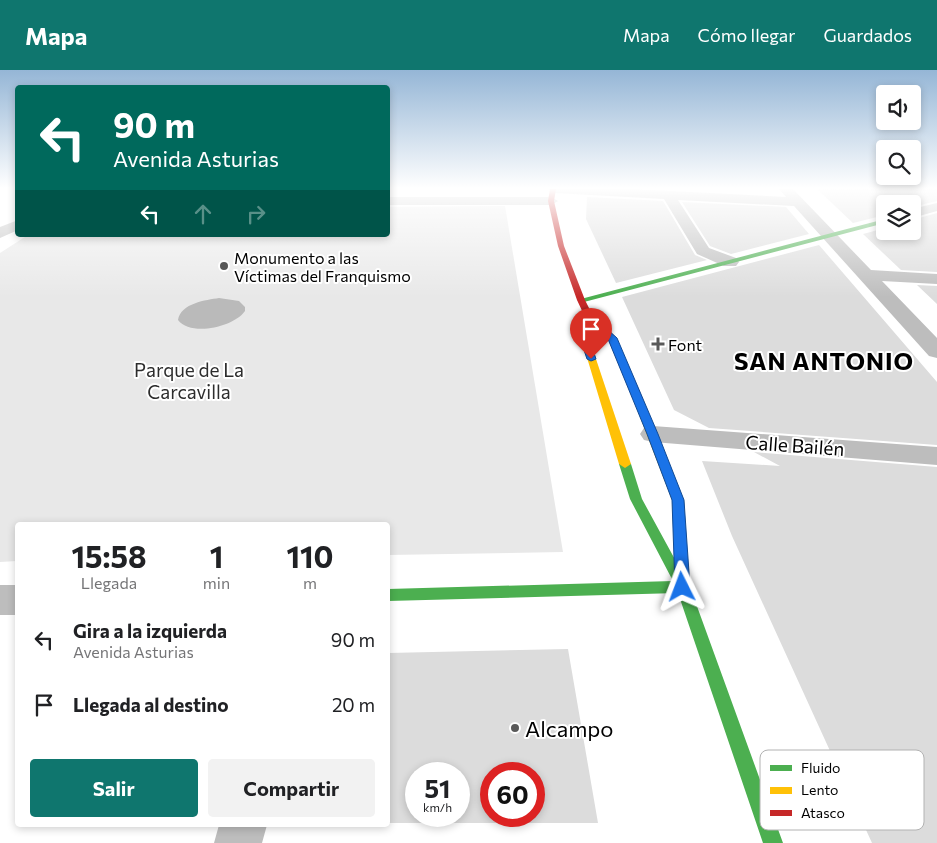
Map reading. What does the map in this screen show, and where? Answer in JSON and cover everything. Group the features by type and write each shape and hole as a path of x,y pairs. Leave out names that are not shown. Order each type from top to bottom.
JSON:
{"main road":[{"path":"558,225 561,246 581,300 587,313 612,338 653,434 678,500 682,587"},
{"path":"581,300 874,225"},
{"path":"587,313 586,341 636,499 682,587 760,806"},
{"path":"390,595 682,587"},
{"path":"768,830 773,843"}],"street":[{"path":"687,225 703,251 730,262"},
{"path":"820,225 937,351"},
{"path":"0,233 15,226"},
{"path":"867,275 937,278"},
{"name":"Calle Bailén","path":"653,434 937,456"},
{"path":"0,600 15,600"},
{"path":"238,843 242,827"}],"green space":[{"name":"Parque de La Carcavilla","path":"390,225 508,225 563,552 390,555 390,522 15,522 15,561 0,562 0,253 25,237 390,237"}],"shaded area":[{"path":"219,298 239,301 245,307 245,311 232,322 212,328 192,328 178,320 180,314 189,306 201,301"}],"building":[{"path":"589,225 677,225 695,255 707,260 616,283"},
{"path":"697,225 801,225 809,234 731,254 710,246"},
{"path":"921,225 937,225 937,272 901,270 863,234 876,230 876,240 921,240"},
{"path":"819,245 937,382 937,445 709,428 674,410 622,297"},
{"path":"917,285 937,286 937,304"},
{"path":"754,452 937,467 937,843 872,843 866,830 924,830 924,750 830,750 732,536 702,461 780,466"},
{"path":"568,649 598,823 545,823 545,762 480,762 480,823 470,823 470,762 405,762 405,823 390,823 390,653"}],"traffic: fast":[{"path":"581,300 869,225"},
{"path":"625,464 636,499 683,587 760,806"},
{"path":"390,595 683,587"},
{"path":"768,830 773,843"}],"traffic: slow":[{"path":"587,313 586,341 625,464"},
{"path":"638,399 678,500 682,578"}],"traffic: jam":[{"path":"556,225 561,246 587,313 612,338 638,399"}],"place":[{"name":"Monumento a las Víctimas del Franquismo","path":"224,266"},
{"name":"Font","path":"658,344"},
{"name":"Alcampo","path":"515,728"}],"district":[{"name":"SAN ANTONIO","path":"824,360"}],"route":[{"path":"591,359 586,341 587,313 612,338 653,434 678,500 682,587"}]}
